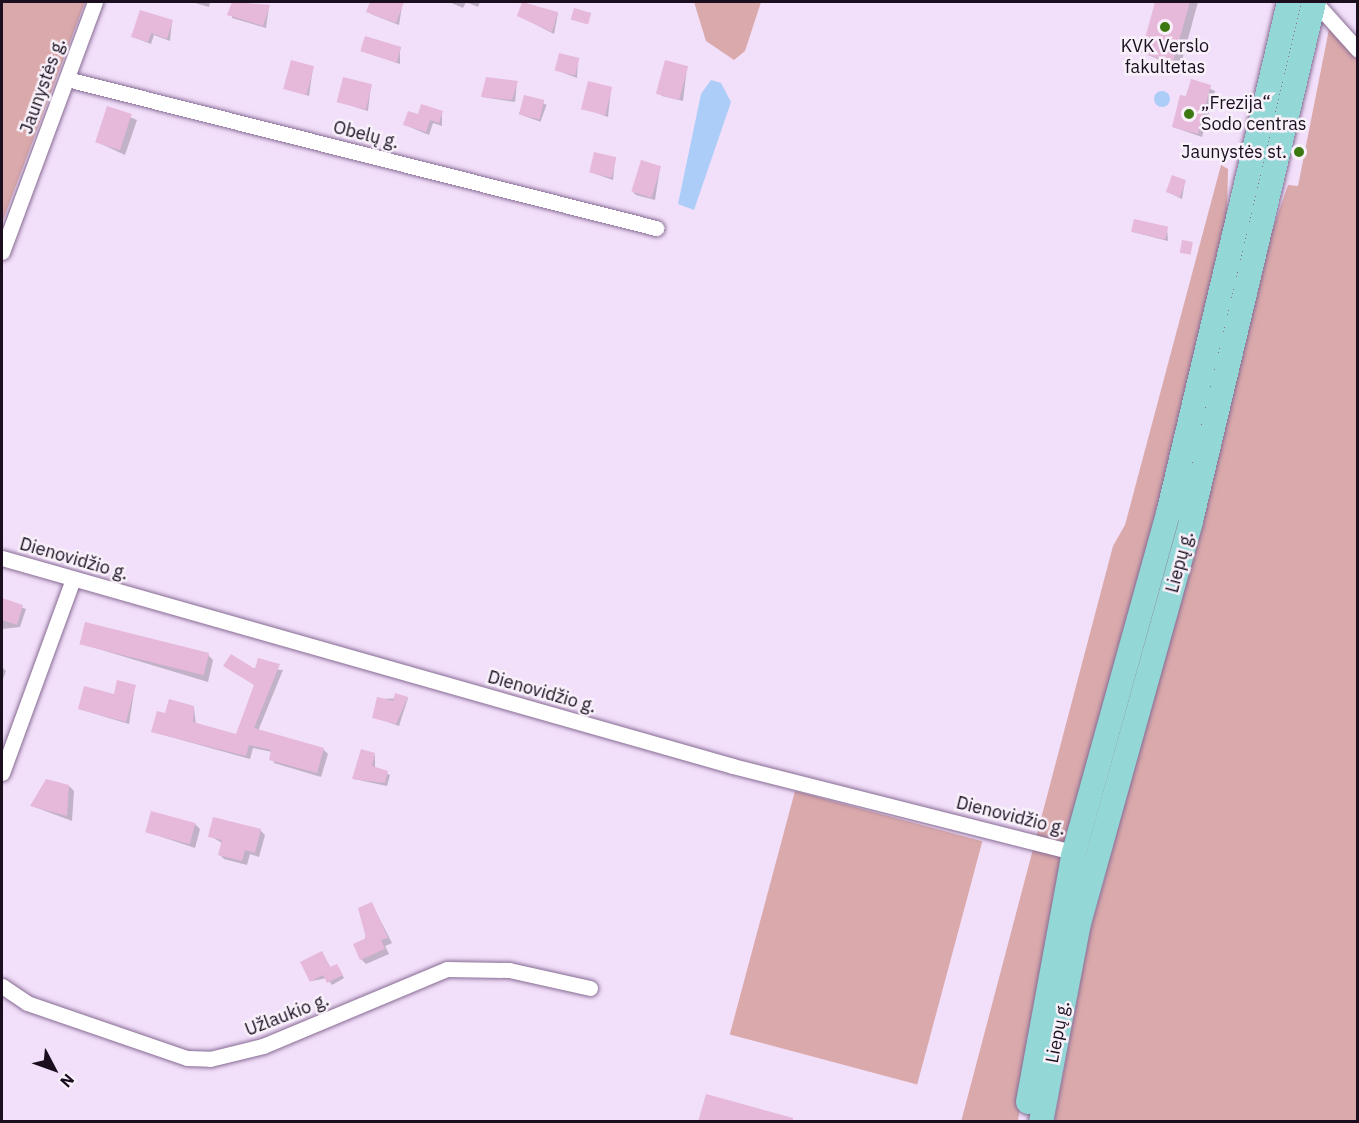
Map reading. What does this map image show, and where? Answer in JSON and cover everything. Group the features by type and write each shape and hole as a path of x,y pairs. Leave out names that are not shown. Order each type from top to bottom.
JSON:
{"main road":[{"name":"Liepų g.","path":"1025,1122 1074,852 1171,503 1289,2"},
{"name":"Liepų g.","path":"1041,1122 1079,923 1191,521 1315,2"}],"street":[{"name":"Jaunystės g.","path":"2,252 95,2"},
{"path":"1315,2 1358,50"},
{"name":"Obelų g.","path":"67,79 656,228"},
{"name":"Dienovidžio g.","path":"2,558 733,766 1074,852"},
{"path":"2,773 73,579"},
{"name":"Užlaukio g.","path":"2,986 27,1003 187,1058 210,1059 263,1046 447,969 509,970 590,988"}],"shaded area":[{"path":"2,2 85,2 2,223"},
{"path":"694,2 761,2 745,51 734,60 706,41"},
{"path":"1329,29 1358,61 1357,1121 1054,1122 1090,931 1193,556 1263,257 1288,185 1298,186"},
{"path":"1221,165 1228,169 1227,210 1232,212 1049,933 1018,1121 961,1122 1113,546 1125,525"},
{"path":"795,791 982,841 917,1085 730,1034"}],"water":[{"path":"711,80 721,83 731,102 694,210 678,204 701,94"},
{"path":"1162,91 1168,93 1170,99 1168,105 1162,107 1156,105 1154,99 1156,93"}],"building":[{"path":"232,2 270,5 263,26 227,15"},
{"path":"370,2 404,2 396,23 366,12"},
{"path":"522,2 558,12 552,32 517,16"},
{"name":"KVK Verslo fakultetas","path":"1155,2 1190,2 1173,62 1141,53"},
{"path":"574,8 591,13 588,24 571,20"},
{"path":"140,10 173,20 167,39 151,33 148,42 131,37"},
{"path":"365,36 401,47 397,62 360,51"},
{"path":"559,53 579,58 575,76 555,70"},
{"path":"291,60 314,66 306,95 283,89"},
{"path":"665,60 688,66 679,100 656,94"},
{"path":"343,77 372,84 366,109 337,102"},
{"path":"486,77 518,81 512,100 481,97"},
{"name":"„Frezija“ Sodo centras","path":"1191,79 1211,85 1198,134 1172,127 1180,95 1186,96"},
{"path":"588,81 612,87 605,115 581,109"},
{"path":"524,95 544,100 540,119 519,114"},
{"path":"421,104 443,111 439,123 430,120 426,132 403,125 408,111 418,114"},
{"path":"107,106 132,114 120,150 95,142"},
{"path":"594,152 616,157 612,178 589,172"},
{"path":"641,160 661,166 651,198 631,192"},
{"path":"1172,175 1186,180 1180,197 1166,192"},
{"path":"1134,219 1168,227 1165,240 1131,232"},
{"path":"1182,240 1193,242 1191,255 1180,253"},
{"path":"2,598 23,605 17,625 2,620"},
{"path":"85,622 209,653 204,675 79,644"},
{"path":"231,654 255,669 258,658 280,664 254,728 324,748 317,773 269,760 271,750 249,745 246,756 151,732 157,711 165,713 169,699 194,706 193,722 236,734 254,685 223,666"},
{"path":"117,680 136,685 126,722 78,709 84,686 114,694"},
{"path":"395,693 408,697 396,724 372,718 377,697 393,701"},
{"path":"361,749 375,753 372,766 388,771 385,783 352,779"},
{"path":"46,779 69,785 67,816 30,806"},
{"path":"151,811 195,823 190,844 145,832"},
{"path":"213,817 261,829 255,853 245,850 242,861 218,855 222,840 208,837"},
{"path":"372,902 388,938 381,940 385,949 360,960 353,944 366,938 358,908"},
{"path":"322,951 330,967 337,964 343,975 327,983 323,975 310,982 300,962"},
{"path":"706,1094 793,1118 793,1122 698,1122"}],"place":[{"name":"KVK Verslo fakultetas","path":"1165,27"},
{"name":"„Frezija“ Sodo centras","path":"1189,114"},
{"name":"Jaunystės st.","path":"1299,152"}]}
